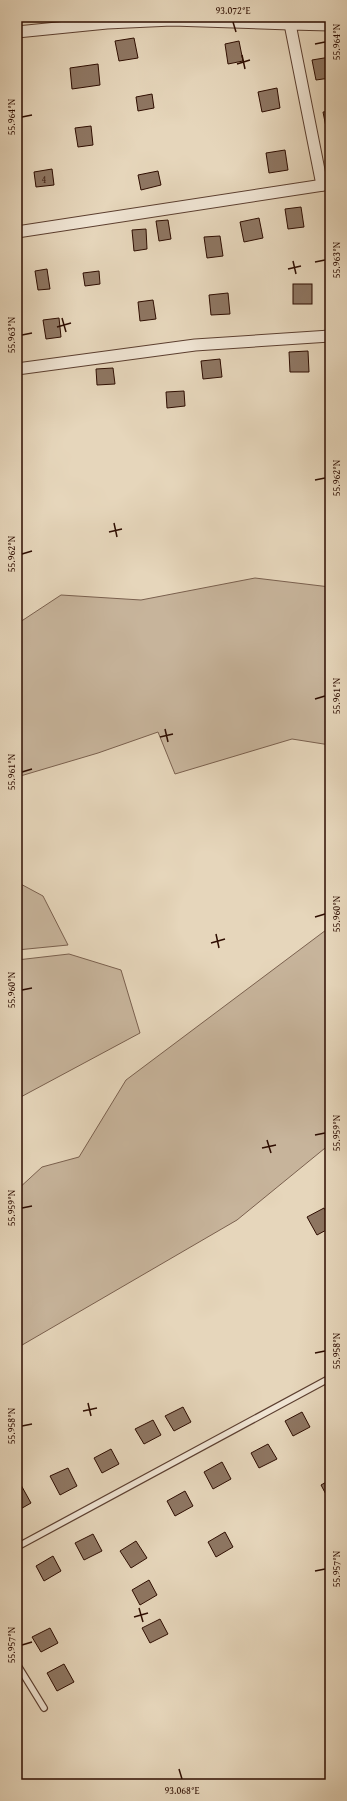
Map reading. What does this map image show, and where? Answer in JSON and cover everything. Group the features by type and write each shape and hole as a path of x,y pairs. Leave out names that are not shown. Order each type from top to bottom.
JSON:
{"street":[{"path":"17,32 107,20 289,20 330,25"},
{"path":"17,232 326,184 289,20"},
{"path":"17,369 195,345 330,336"}],"lane":[{"path":"17,1547 330,1378"},
{"path":"17,1664 44,1708"}],"shaded area":[{"path":"255,578 330,587 330,745 292,739 175,774 158,732 98,753 17,777 17,624 61,595 141,600"},
{"path":"17,882 43,896 68,945 17,950"},
{"path":"330,927 330,1144 237,1220 17,1348 17,1190 42,1167 79,1157 126,1080"},
{"path":"69,954 121,970 140,1033 17,1099 17,960"}],"building":[{"path":"134,38 138,58 119,61 115,41"},
{"path":"239,41 243,61 228,64 225,44"},
{"path":"330,57 330,78 316,80 312,60"},
{"path":"98,64 100,85 72,89 70,68"},
{"path":"277,88 280,108 262,112 258,92"},
{"path":"152,94 154,108 138,111 136,97"},
{"path":"330,111 330,131 327,132 323,112"},
{"path":"91,126 93,145 78,147 75,128"},
{"path":"285,150 288,170 269,173 266,153"},
{"path":"52,169 54,185 36,187 34,172"},
{"path":"158,171 161,185 141,190 138,175"},
{"path":"301,207 304,227 288,229 285,209"},
{"path":"259,218 263,238 244,242 240,222"},
{"path":"168,220 171,239 159,241 156,221"},
{"path":"146,229 147,249 134,251 132,230"},
{"path":"220,236 223,256 207,258 204,237"},
{"path":"47,269 50,289 38,290 35,271"},
{"path":"99,271 100,284 85,286 83,273"},
{"path":"293,284 312,284 312,304 293,304"},
{"path":"228,293 230,314 211,315 209,295"},
{"path":"153,300 156,319 140,321 138,302"},
{"path":"59,318 61,337 46,339 43,320"},
{"path":"308,351 309,372 290,372 289,352"},
{"path":"220,359 222,377 203,379 201,361"},
{"path":"113,368 115,384 97,385 96,369"},
{"path":"184,391 185,406 167,408 166,392"},
{"path":"324,1208 330,1219 330,1228 317,1235 307,1217"},
{"path":"183,1407 191,1422 174,1431 165,1416"},
{"path":"302,1412 310,1427 293,1436 285,1421"},
{"path":"153,1420 161,1435 144,1444 135,1429"},
{"path":"268,1444 277,1459 259,1468 251,1453"},
{"path":"111,1449 119,1464 102,1473 94,1458"},
{"path":"222,1462 231,1479 213,1489 204,1472"},
{"path":"68,1468 77,1486 60,1495 50,1476"},
{"path":"330,1480 330,1500 329,1500 321,1485"},
{"path":"21,1485 31,1503 17,1511 17,1488"},
{"path":"185,1491 193,1506 175,1516 167,1501"},
{"path":"225,1532 233,1547 216,1557 208,1542"},
{"path":"93,1534 102,1551 84,1560 75,1543"},
{"path":"136,1541 147,1558 131,1568 120,1551"},
{"path":"53,1556 61,1571 44,1581 36,1566"},
{"path":"149,1580 157,1595 140,1605 132,1590"},
{"path":"160,1619 168,1634 150,1643 142,1628"},
{"path":"50,1628 58,1643 41,1652 32,1637"},
{"path":"64,1664 74,1682 57,1691 47,1673"}]}
